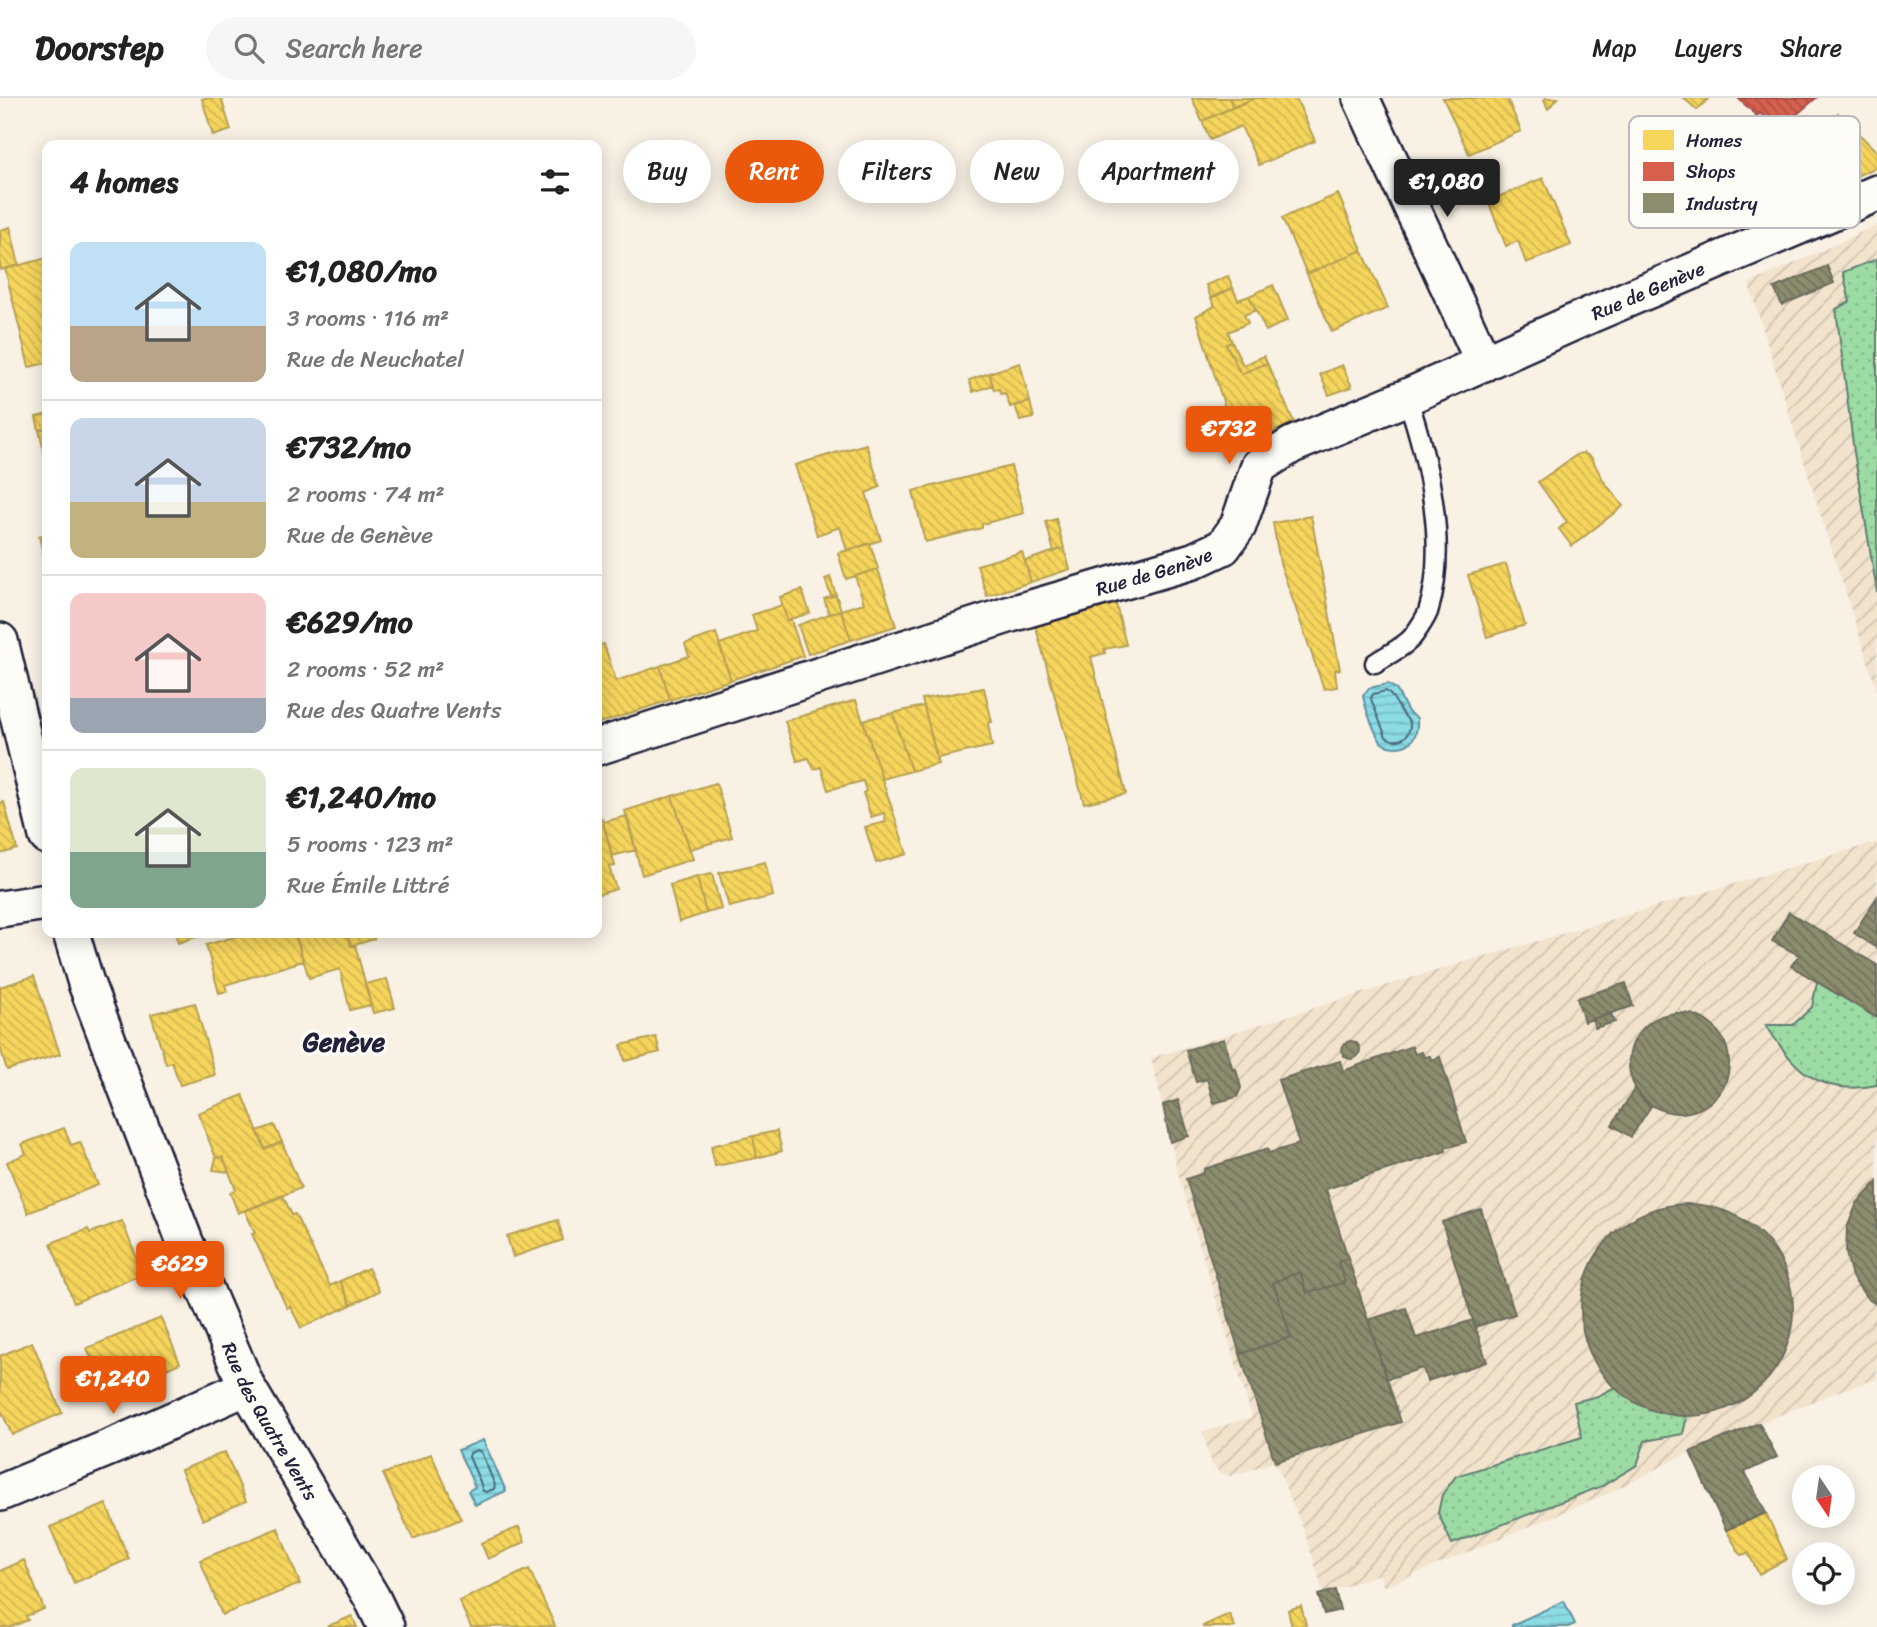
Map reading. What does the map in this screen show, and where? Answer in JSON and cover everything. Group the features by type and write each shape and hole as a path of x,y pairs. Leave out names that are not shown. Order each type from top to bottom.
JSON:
{"street":[{"path":"1361,98 1483,363"},
{"name":"Rue de Genève","path":"1860,200 1877,193"},
{"name":"Rue de Genève","path":"602,745 1011,614 1193,561 1223,547 1238,526 1259,466 1292,444 1407,397 1795,228"},
{"path":"0,641 42,815"},
{"path":"0,909 42,903"},
{"name":"Rue des Quatre Vents","path":"72,938 86,983 185,1242 247,1387 372,1598 386,1627"},
{"path":"0,1493 247,1387"}],"lane":[{"path":"1375,663 1412,638 1427,613 1435,573 1436,533 1431,482 1407,397"}],"shaded area":[{"path":"1877,225 1877,690 1749,284"},
{"path":"1877,842 1877,1379 1836,1392 1690,1452 1607,1494 1384,1587 1379,1574 1324,1594 1304,1531 1275,1462 1230,1476 1220,1473 1211,1463 1203,1432 1252,1417 1180,1181 1151,1058 1421,975"}],"green space":[{"path":"1877,259 1877,592 1854,452 1836,309 1850,302 1843,272"},
{"path":"1817,982 1877,1018 1877,1085 1839,1087 1811,1076 1787,1055 1766,1025 1793,1025 1812,1007"},
{"path":"1615,1387 1649,1407 1687,1416 1683,1434 1645,1441 1637,1465 1602,1486 1452,1544 1438,1513 1442,1495 1456,1476 1582,1437 1574,1402 1598,1396"}],"water":[{"path":"1388,684 1396,689 1408,712 1417,718 1414,737 1404,746 1392,747 1382,743 1373,728 1364,701 1363,696 1369,688"},
{"path":"483,1440 506,1491 475,1505 468,1491 475,1487 458,1450"},
{"path":"1564,1601 1575,1624 1568,1627 1512,1627 1512,1625"}],"building: Homes":[{"path":"221,98 231,130 213,136 202,99"},
{"path":"1192,98 1229,98 1233,107 1202,121"},
{"path":"1229,98 1255,98 1233,107"},
{"path":"1255,98 1296,98 1315,141 1259,165 1241,126 1210,140 1202,121"},
{"path":"1443,98 1507,98 1521,131 1469,154"},
{"path":"1558,98 1548,109 1544,100"},
{"path":"1684,98 1709,98 1697,110"},
{"path":"1860,135 1877,152 1877,167 1860,174"},
{"path":"1543,178 1571,245 1526,263 1518,241 1506,246 1488,201"},
{"path":"1338,194 1362,250 1307,274 1282,218"},
{"path":"10,227 19,265 0,270 0,230"},
{"path":"1362,250 1388,308 1332,332 1307,274"},
{"path":"42,259 42,364 29,367 5,269"},
{"path":"1228,276 1233,288 1211,298 1206,285"},
{"path":"1273,285 1288,320 1266,331 1249,296"},
{"path":"1233,288 1238,300 1249,296 1256,310 1244,315 1248,323 1228,332 1232,342 1226,344 1241,374 1267,363 1294,422 1238,449 1196,316 1215,306 1211,298"},
{"path":"1232,342 1243,365 1264,356 1267,363 1241,374 1226,344"},
{"path":"1020,363 1030,402 1010,407 1005,393 1001,394 999,389 994,390 989,373"},
{"path":"1342,365 1352,387 1329,395 1320,374"},
{"path":"989,373 993,385 973,392 969,380"},
{"path":"1030,402 1034,418 1020,421 1015,405"},
{"path":"42,415 42,429 39,430 36,417"},
{"path":"866,444 880,487 866,493 881,540 847,551 840,527 817,535 795,465"},
{"path":"1583,453 1591,457 1603,480 1623,506 1572,546 1559,529 1567,522 1538,482"},
{"path":"1011,466 1024,513 982,524 982,528 925,542 913,491"},
{"path":"1311,516 1340,670 1335,670 1337,687 1324,689 1280,563 1273,523"},
{"path":"1056,519 1064,548 1054,552 1046,522"},
{"path":"870,543 878,569 846,579 838,553"},
{"path":"1064,548 1070,569 1031,582 1025,561"},
{"path":"1022,552 1031,582 987,596 977,565"},
{"path":"1506,564 1525,625 1487,637 1468,575"},
{"path":"878,569 896,626 851,640 841,610 864,603 855,576"},
{"path":"830,577 836,595 831,596 825,579"},
{"path":"802,590 810,613 787,620 780,597"},
{"path":"836,595 841,610 829,614 824,599"},
{"path":"1116,604 1126,645 1104,649 1105,653 1091,657 1126,794 1084,803 1035,624"},
{"path":"782,605 787,620 791,620 803,656 731,680 719,644 757,631 752,615"},
{"path":"841,610 851,640 808,654 798,625"},
{"path":"716,633 731,680 670,700 660,666 689,656 685,644"},
{"path":"602,645 616,681 660,666 670,700 602,722"},
{"path":"984,688 992,722 988,723 992,746 937,758 922,699"},
{"path":"856,700 907,854 876,863 865,827 886,822 884,813 871,817 863,793 866,791 863,781 828,790 821,767 814,769 809,758 797,761 785,721"},
{"path":"924,706 938,764 911,771 893,713"},
{"path":"893,713 911,771 882,779 863,720"},
{"path":"716,783 732,837 690,849 672,796"},
{"path":"672,796 693,859 642,875 625,811"},
{"path":"4,802 17,849 0,854 0,803"},
{"path":"627,816 636,850 612,856 603,822"},
{"path":"602,819 615,866 609,867 616,889 602,893"},
{"path":"765,862 773,896 729,907 719,873"},
{"path":"712,874 721,909 706,913 697,877"},
{"path":"697,877 706,913 679,922 670,885"},
{"path":"176,938 194,938 178,943"},
{"path":"230,938 296,938 303,961 225,985 227,991 219,993 206,945"},
{"path":"297,938 349,938 351,946 355,945 371,1005 350,1010 340,969 309,978"},
{"path":"349,938 374,939 351,946"},
{"path":"34,976 60,1054 7,1070 0,1047 0,987"},
{"path":"387,979 395,1008 373,1013 365,984"},
{"path":"195,1003 215,1075 180,1085 172,1062 166,1064 151,1014"},
{"path":"656,1037 660,1052 625,1061 621,1045"},
{"path":"243,1095 265,1149 282,1142 301,1188 238,1213 230,1192 236,1190 223,1157 216,1158 198,1113"},
{"path":"274,1125 282,1142 265,1149 257,1131"},
{"path":"64,1128 71,1145 80,1142 98,1185 28,1213 7,1162 26,1154 22,1144"},
{"path":"777,1131 782,1151 757,1158 753,1136"},
{"path":"753,1136 757,1158 715,1166 711,1146"},
{"path":"223,1157 229,1172 213,1170 216,1158"},
{"path":"283,1196 292,1215 295,1214 330,1286 340,1281 351,1305 301,1328 290,1306 287,1308 252,1234 255,1233 245,1211"},
{"path":"558,1220 563,1240 513,1257 507,1236"},
{"path":"122,1221 143,1274 74,1303 51,1243 88,1229 90,1233"},
{"path":"368,1268 379,1291 351,1305 340,1281"},
{"path":"161,1318 180,1363 106,1395 87,1348"},
{"path":"32,1342 62,1413 12,1435 0,1408 0,1356"},
{"path":"225,1452 246,1501 203,1520 181,1470"},
{"path":"431,1454 461,1519 413,1539 383,1474"},
{"path":"106,1504 129,1559 74,1583 50,1527"},
{"path":"1766,1513 1787,1559 1759,1574 1748,1553 1741,1555 1726,1530"},
{"path":"519,1527 525,1542 488,1559 481,1543"},
{"path":"278,1528 300,1584 222,1615 200,1560"},
{"path":"24,1560 44,1609 26,1616 28,1620 11,1627 0,1627 0,1571"},
{"path":"529,1569 555,1626 471,1627 459,1601"},
{"path":"1301,1606 1306,1625 1292,1627 1288,1610"},
{"path":"1229,1614 1235,1627 1203,1627 1203,1626"},
{"path":"352,1616 357,1627 326,1627"}],"building: Shops":[{"path":"1738,98 1816,98 1795,116 1763,116 1760,113 1757,116"}],"building: Industry":[{"path":"1827,266 1834,283 1782,305 1774,288"},
{"path":"1877,897 1877,948 1854,933"},
{"path":"1789,912 1877,965 1877,1018 1791,966 1799,955 1772,941"},
{"path":"1626,983 1633,1006 1584,1022 1577,998"},
{"path":"1679,1013 1698,1016 1715,1027 1726,1044 1729,1063 1726,1082 1715,1099 1698,1110 1679,1113 1660,1110 1643,1099 1632,1082 1629,1063 1632,1044 1643,1027 1660,1016"},
{"path":"1611,1014 1615,1022 1595,1028 1592,1019"},
{"path":"1224,1039 1241,1088 1237,1097 1214,1103 1207,1079 1196,1082 1186,1050"},
{"path":"1347,1041 1355,1041 1360,1050 1358,1057 1347,1059 1342,1054 1342,1046"},
{"path":"1412,1046 1415,1054 1422,1052 1424,1057 1430,1056 1431,1060 1440,1057 1466,1142 1445,1148 1446,1151 1326,1189 1348,1258 1338,1262 1345,1282 1307,1293 1300,1272 1273,1282 1291,1337 1240,1354 1186,1179 1204,1173 1204,1169 1267,1149 1269,1153 1299,1144 1278,1080 1340,1061 1343,1071"},
{"path":"1635,1088 1651,1106 1631,1137 1612,1125"},
{"path":"1178,1100 1189,1136 1170,1142 1163,1105"},
{"path":"1877,1182 1877,1305 1867,1298 1852,1277 1846,1253 1847,1228 1857,1203"},
{"path":"1687,1204 1727,1213 1746,1222 1762,1235 1775,1251 1784,1270 1793,1310 1784,1350 1775,1369 1762,1385 1746,1398 1727,1407 1687,1416 1647,1407 1628,1398 1612,1385 1599,1369 1590,1350 1581,1310 1590,1270 1599,1251 1612,1235 1628,1222 1647,1213"},
{"path":"1481,1209 1515,1314 1475,1327 1442,1222"},
{"path":"1348,1258 1401,1422 1275,1462 1240,1354 1291,1337 1273,1282 1300,1272 1307,1293 1345,1282 1338,1262"},
{"path":"1406,1308 1416,1338 1473,1320 1487,1362 1427,1381 1423,1368 1387,1379 1368,1320"},
{"path":"1759,1423 1777,1457 1745,1472 1766,1513 1726,1530 1690,1452"},
{"path":"1335,1590 1340,1610 1324,1614 1318,1595"}],"district":[{"name":"Genève","path":"344,1042"}]}
